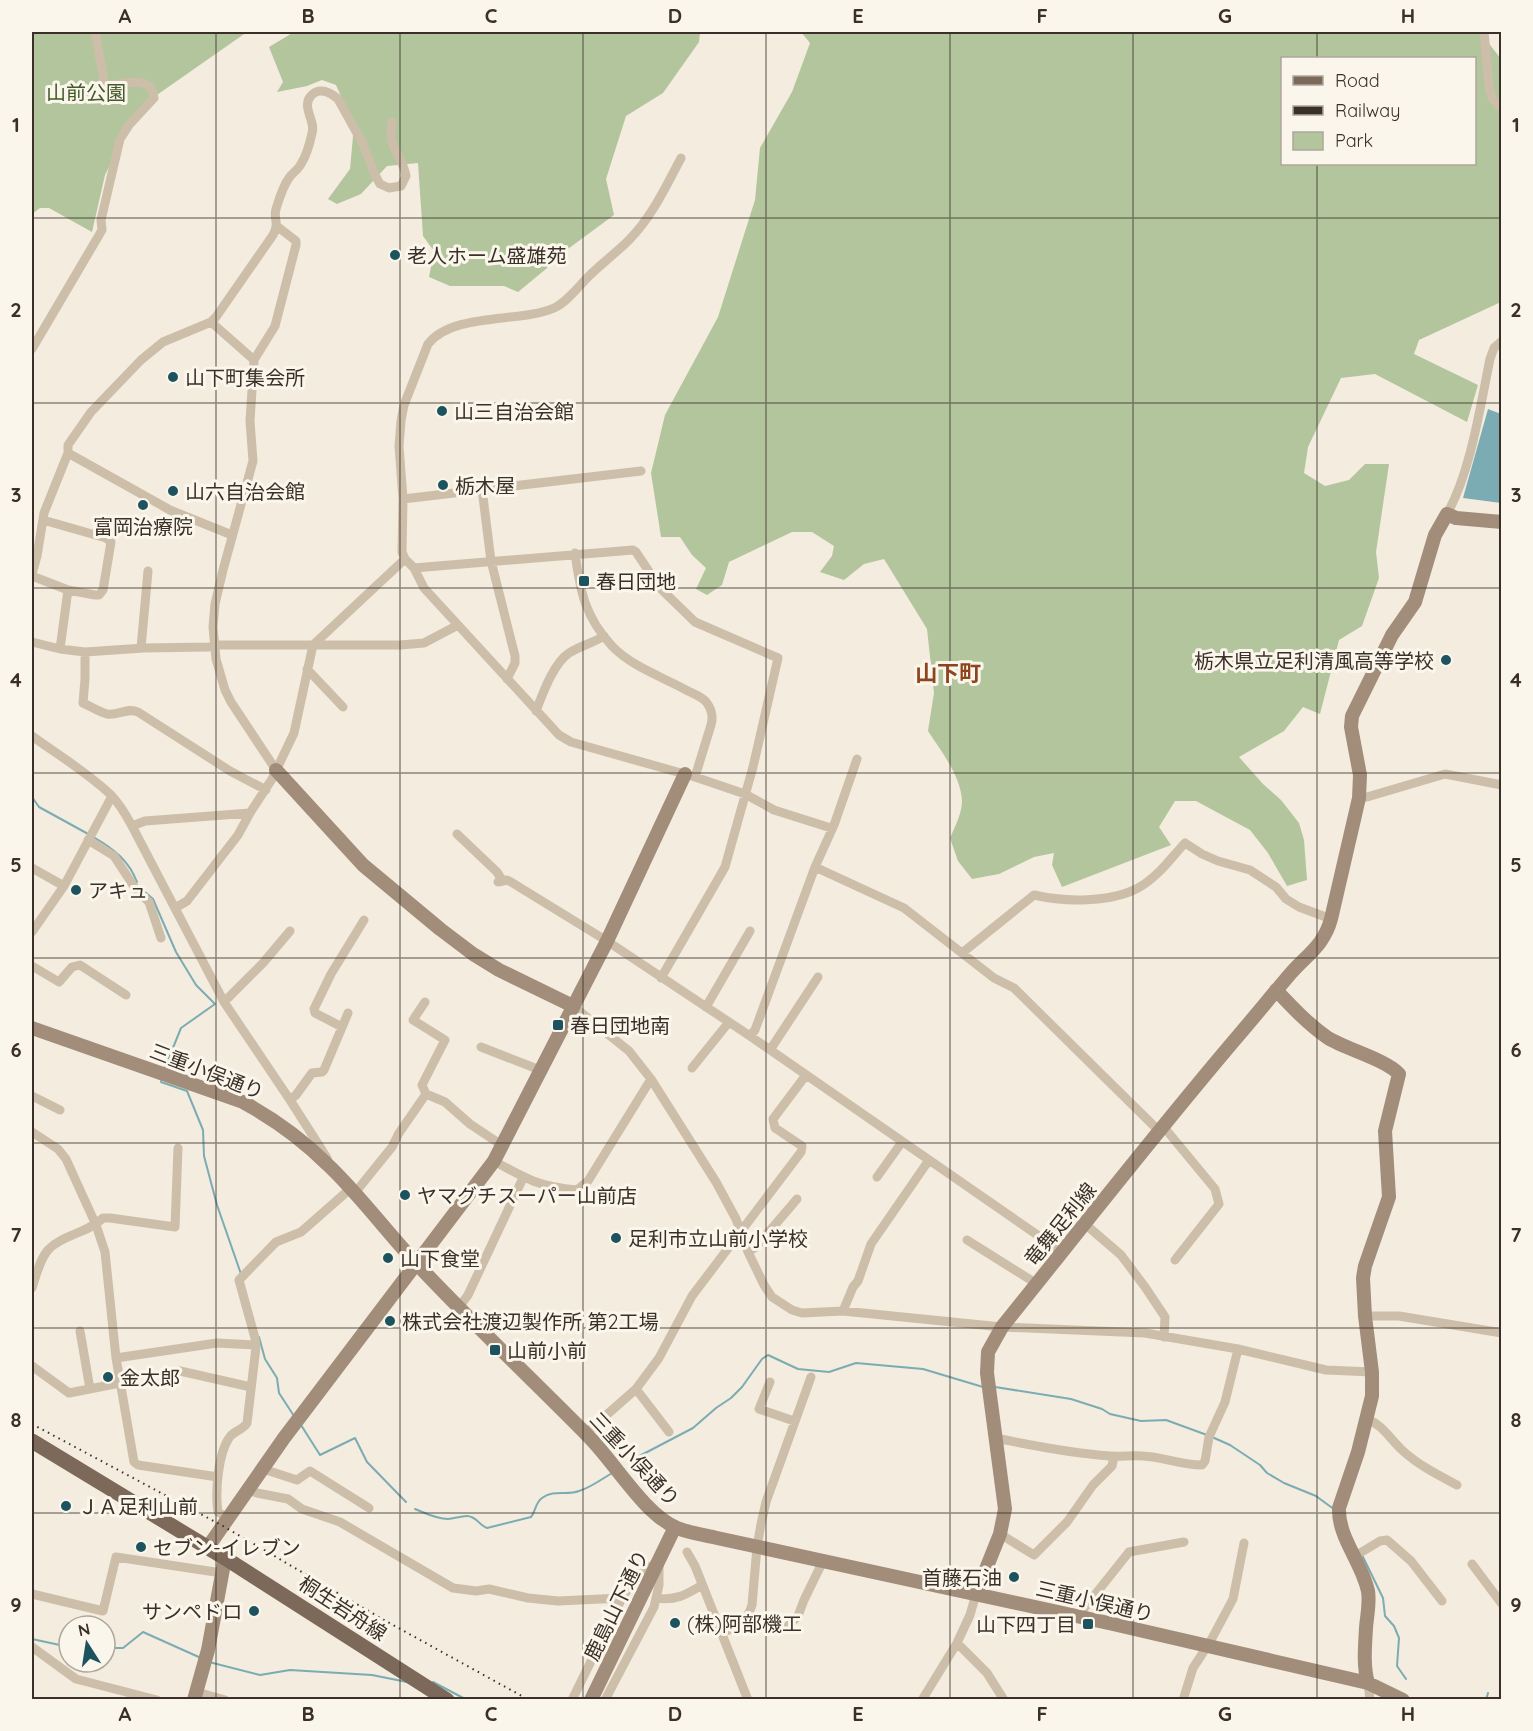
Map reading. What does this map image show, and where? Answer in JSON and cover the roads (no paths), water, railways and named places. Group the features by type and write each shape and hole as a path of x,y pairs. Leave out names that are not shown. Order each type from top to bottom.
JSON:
{"main road":[{"name":"桐生岩舟線","path":"32,1441 208,1547 447,1700"}],"street":[{"path":"32,349 102,230 101,220 120,140 129,125 154,98 150,87 137,82 105,86 95,32"},
{"path":"1484,32 1489,86 1492,98 1502,109"},
{"path":"392,122 390,134 392,147 406,176 401,186 389,188 380,184 363,144 338,99 327,91 310,97 308,103 314,130 301,165 287,181 275,212 278,227 296,240 296,245 275,326 254,360 250,421 253,461 214,604 214,646 220,675 228,696 276,770 363,864 440,929 499,970 573,1006 629,1051 651,1079 717,1182 736,1219 748,1252 764,1285 772,1297 781,1304 802,1313 843,1311 1002,1327 1115,1331 1238,1349 1326,1370 1372,1372"},
{"path":"681,158 649,215 631,239 597,268 561,305 543,311 469,323 432,340 404,405 401,421 399,447 403,499 401,547 405,559 414,568 424,588 559,735 571,742 690,775 746,794 774,810 831,828"},
{"path":"44,520 106,538 111,542 102,593 95,595 68,590 32,575 44,513 68,453 68,445 91,412 141,360 169,338 211,322 278,227"},
{"path":"211,322 254,360"},
{"path":"963,953 1034,895 1074,901 1096,899 1137,888 1158,872 1185,843 1218,861 1250,870 1276,887 1286,899 1299,907 1331,919 1359,798 1359,776 1351,727 1352,716 1392,635 1415,602 1435,535 1453,503 1471,449 1490,359 1494,348 1502,341"},
{"path":"68,453 170,510 232,535"},
{"path":"403,499 641,471"},
{"path":"482,489 492,561 515,656 515,663 507,679"},
{"path":"1447,514 1456,518 1502,522"},
{"path":"414,568 633,550 660,588 695,622 778,658 746,794 722,875 661,978"},
{"path":"208,1547 416,1262 494,1161 690,775 711,725 712,718 708,704 626,658 604,636 594,623 582,598 575,553"},
{"path":"176,908 187,901 238,835 266,790 294,733 313,645 405,559"},
{"path":"141,648 148,571"},
{"path":"60,649 68,590"},
{"path":"32,642 85,652 214,646 400,645 424,643 458,625"},
{"path":"536,711 548,682 564,658 569,653 604,636"},
{"path":"85,652 83,703 108,714 131,709 138,712 230,771 266,790"},
{"path":"308,669 343,707"},
{"path":"32,736 112,796 132,826 176,908 189,939 224,1002 325,1154 328,1164"},
{"path":"750,1036 755,1030 857,759"},
{"path":"1359,798 1445,774 1502,784"},
{"path":"32,932 64,886 112,796"},
{"path":"132,826 145,821 250,813"},
{"path":"457,834 497,872 500,881 511,882 536,896 607,941 750,1036 1062,1251"},
{"path":"88,840 114,856 137,891 149,902 161,938"},
{"path":"815,867 904,908 994,978 1014,988 1161,1128 1215,1190 1219,1204 1175,1260"},
{"path":"32,868 64,886"},
{"name":"竜舞足利線","path":"976,1594 1000,1534 1005,1509 988,1382 988,1352 992,1342 1161,1128 1276,990 1304,962 1327,933 1331,919"},
{"path":"342,1027 315,1013 314,1010 331,974 364,920"},
{"path":"224,1002 263,963 290,931"},
{"path":"706,1007 750,931"},
{"path":"32,966 59,982 72,967 80,965 126,995"},
{"path":"770,1050 818,977"},
{"path":"1276,990 1329,1039 1386,1065 1399,1074 1385,1131 1389,1197 1365,1266 1363,1287 1372,1372 1368,1419 1339,1508 1340,1524 1366,1582 1368,1594 1365,1669 1370,1700"},
{"path":"425,1002 413,1020 445,1040 422,1084 426,1094 445,1102 470,1125 503,1146"},
{"path":"290,1100 312,1073 324,1070 348,1013"},
{"path":"692,1068 729,1022"},
{"name":"三重小俣通り","path":"32,1028 243,1102 280,1124 328,1164 459,1307 606,1454 656,1514 675,1527 1368,1683 1403,1700"},
{"path":"481,1047 540,1070"},
{"path":"586,1433 636,1389 659,1358 692,1296 801,1152 802,1146 775,1128 773,1119 806,1075"},
{"path":"494,1161 523,1178 549,1188 577,1190 588,1181 651,1079"},
{"path":"228,1518 218,1512 218,1477 224,1450 230,1436 248,1423 255,1345 239,1280 276,1242 301,1232 352,1192 392,1147 399,1132 426,1094"},
{"path":"32,1095 60,1110"},
{"path":"32,1132 58,1149 66,1159 96,1225 105,1252 116,1358 134,1462 138,1465 218,1477"},
{"path":"877,1177 902,1142"},
{"path":"32,1288 45,1254 51,1246 96,1225 103,1218 175,1227 178,1148"},
{"path":"843,1311 858,1281 871,1244 929,1160"},
{"path":"459,1307 468,1295 523,1178"},
{"path":"748,1252 756,1247 797,1199"},
{"path":"1084,1224 1121,1256 1145,1287 1165,1317 1164,1337"},
{"path":"967,1240 1036,1284"},
{"path":"1365,1316 1406,1317 1502,1333"},
{"path":"80,1331 90,1389"},
{"path":"116,1358 217,1343 255,1345"},
{"path":"996,1438 1040,1448 1114,1456 1141,1456 1187,1465 1202,1465 1205,1461 1209,1437 1225,1402 1238,1349"},
{"path":"32,1366 69,1393 120,1383"},
{"path":"180,1371 251,1387"},
{"path":"721,1633 743,1623 749,1614 752,1605 757,1546 766,1502 811,1377"},
{"path":"770,1382 759,1409 794,1421"},
{"path":"636,1389 669,1432"},
{"path":"1368,1419 1386,1431 1400,1449 1412,1458 1457,1485"},
{"path":"1000,1534 1034,1555 1067,1522 1093,1485 1112,1466 1114,1456"},
{"path":"263,1469 297,1480 310,1471 369,1508"},
{"path":"248,1490 288,1499 302,1509 340,1522 453,1588 476,1591 489,1589 528,1598 558,1601 622,1598"},
{"name":"鹿島山下通り","path":"591,1700 675,1527"},
{"path":"1354,1556 1380,1541 1387,1540 1417,1568 1442,1600"},
{"path":"1078,1616 1129,1552 1184,1542"},
{"path":"1183,1700 1193,1668 1233,1599 1244,1543"},
{"path":"687,1552 748,1700"},
{"path":"32,1594 103,1611 116,1557 222,1573"},
{"path":"225,1558 208,1650 195,1696 225,1700"},
{"path":"572,1700 622,1598 637,1576 659,1561"},
{"path":"605,1700 654,1607 659,1584 659,1561"},
{"path":"786,1628 798,1616 823,1561"},
{"path":"1472,1564 1502,1604"},
{"path":"656,1598 669,1600 680,1598 702,1585"},
{"path":"922,1700 957,1643 970,1615 976,1594"},
{"path":"957,1643 987,1673 1002,1698"},
{"path":"32,1647 76,1679 157,1700"}],"water":[{"path":"1488,409 1501,414 1501,503 1463,498"}],"waterway":[{"path":"32,797 39,807 90,835"},
{"path":"95,838 120,856 130,868 137,882"},
{"path":"139,887 153,899 176,952 196,985 215,1004 181,1028 164,1070"},
{"path":"162,1079 161,1082 187,1091 203,1130 204,1156 217,1205 241,1274"},
{"path":"259,1337 265,1359 277,1378 279,1393 294,1416"},
{"path":"628,1462 693,1428 731,1398 762,1359 768,1355 798,1369 829,1372 856,1363 923,1369 983,1387"},
{"path":"995,1387 1071,1399 1110,1414 1141,1421 1166,1420 1207,1435"},
{"path":"301,1425 320,1455 355,1438 367,1462 406,1502"},
{"path":"1212,1437 1230,1445 1260,1465 1267,1473 1284,1483 1316,1496 1335,1510"},
{"path":"415,1509 444,1519 470,1516 487,1528 531,1517 538,1502 547,1495 583,1490 612,1473"},
{"path":"1362,1555 1383,1598 1385,1616 1394,1626 1399,1638 1397,1666 1406,1679"},
{"path":"117,1648 123,1648 143,1632 201,1658"},
{"path":"32,1639 57,1644"},
{"path":"209,1662 260,1675 290,1670 372,1675 407,1682"},
{"path":"433,1682 467,1700"},
{"path":"1486,1700 1488,1693"}],"railway":[{"path":"32,1424 223,1526 384,1620 529,1700"}],"place":[{"name":"老人ホーム盛雄苑","path":"395,255"},
{"name":"山下町集会所","path":"173,377"},
{"name":"山三自治会館","path":"442,411"},
{"name":"栃木屋","path":"443,485"},
{"name":"山六自治会館","path":"173,491"},
{"name":"富岡治療院","path":"143,505"},
{"name":"春日団地","path":"584,581"},
{"name":"栃木県立足利清風高等学校","path":"1446,660"},
{"name":"アキュ","path":"76,890"},
{"name":"春日団地南","path":"558,1025"},
{"name":"ヤマグチスーパー山前店","path":"405,1195"},
{"name":"足利市立山前小学校","path":"616,1238"},
{"name":"山下食堂","path":"388,1258"},
{"name":"株式会社渡辺製作所 第2工場","path":"390,1321"},
{"name":"山前小前","path":"495,1350"},
{"name":"金太郎","path":"108,1377"},
{"name":"ＪＡ足利山前","path":"66,1506"},
{"name":"セブン-イレブン","path":"141,1547"},
{"name":"首藤石油","path":"1014,1577"},
{"name":"サンペドロ","path":"254,1611"},
{"name":"(株)阿部機工","path":"675,1623"},
{"name":"山下四丁目","path":"1088,1624"}],"district":[{"name":"山下町","path":"948,673"}],"park label":[{"name":"山前公園","path":"86,92"}]}
